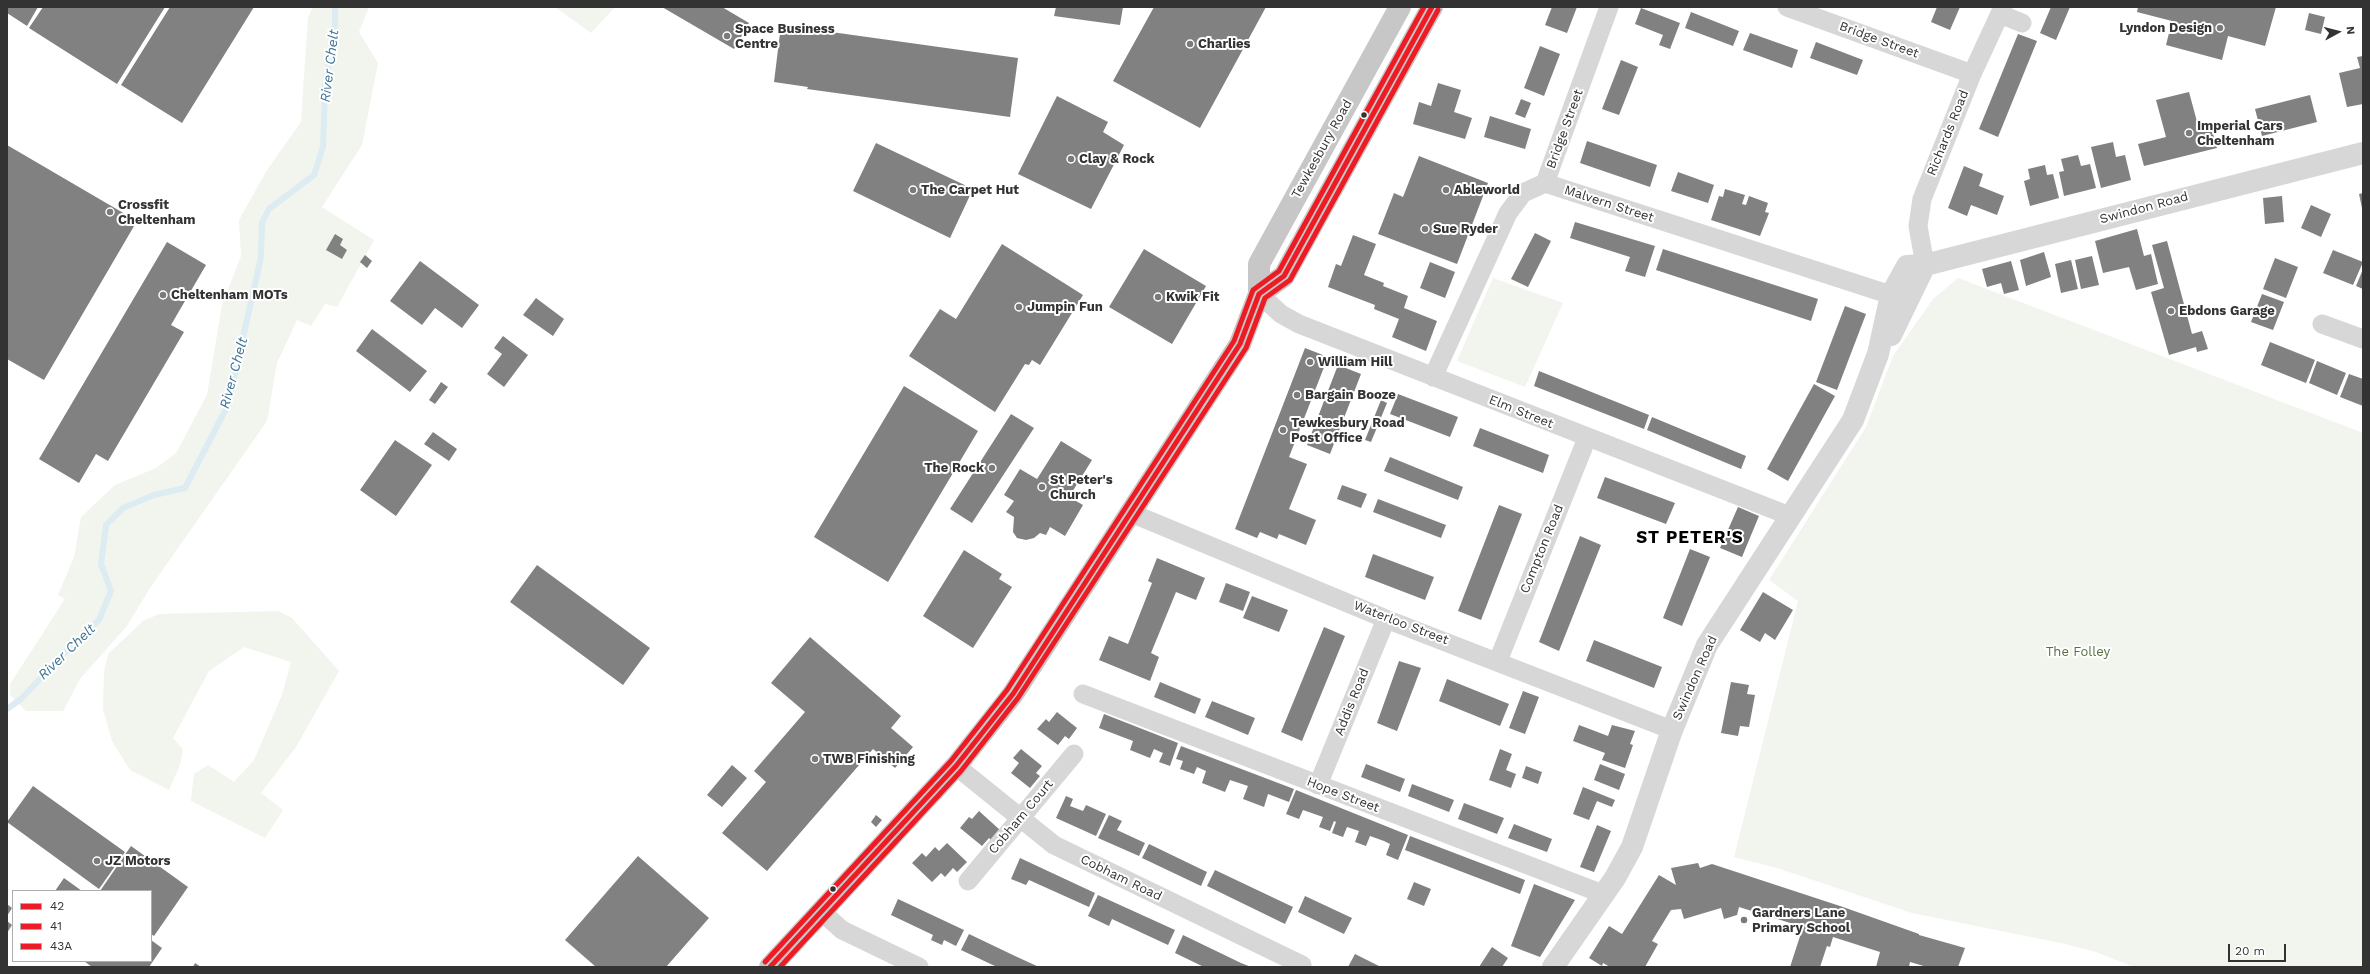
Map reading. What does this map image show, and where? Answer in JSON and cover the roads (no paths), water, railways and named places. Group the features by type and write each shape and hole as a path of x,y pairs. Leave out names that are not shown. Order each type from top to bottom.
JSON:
{"highway":[{"name":"Tewkesbury Road","path":"770,967 956,766 1013,694 1240,344 1259,294 1259,264 1400,7"},
{"name":"Tewkesbury Road","path":"1259,294 1284,276 1430,10"}],"street":[{"name":"Bridge Street","path":"1545,183 1609,7"},
{"name":"Bridge Street","path":"1787,7 1972,74"},
{"path":"2001,10 2022,23"},
{"name":"Richards Road","path":"1925,265 1918,226 1922,200 1972,74 2001,10"},
{"name":"Swindon Road","path":"1553,967 1624,862 1639,832 1672,730 1707,645 1853,420 1878,354 1890,295 1907,266 1925,265 2363,153"},
{"name":"Malvern Street","path":"1545,183 1890,295"},
{"path":"1433,377 1508,213 1523,193 1545,183"},
{"name":"Swindon Road","path":"1878,354 1888,340 1925,265"},
{"name":"Elm Street","path":"1259,294 1281,314 1299,324 1587,438 1790,516"},
{"path":"2322,324 2363,339"},
{"name":"Compton Road","path":"1498,661 1587,438"},
{"name":"Waterloo Street","path":"1131,513 1386,619 1498,661 1672,730"},
{"name":"Addis Road","path":"1318,785 1386,619"},
{"name":"Hope Street","path":"1084,694 1603,894"},
{"name":"Cobham Court","path":"968,881 1074,754"},
{"name":"Cobham Road","path":"956,766 1054,845 1302,965"},
{"path":"822,912 842,930 919,967"}],"waterway":[{"name":"River Chelt","path":"7,709 21,699 71,646 99,620 111,591 101,564 106,525 123,508 154,495 185,488 228,405 261,257 262,223 269,209 314,175 323,147 325,86 335,25 335,7"}],"place":[{"name":"Lyndon Design","path":"2220,28"},
{"name":"Space Business Centre","path":"727,36"},
{"name":"Charlies","path":"1190,44"},
{"name":"Imperial Cars Cheltenham","path":"2189,133"},
{"name":"Clay & Rock","path":"1071,159"},
{"name":"The Carpet Hut","path":"913,190"},
{"name":"Ableworld","path":"1446,190"},
{"name":"Crossfit Cheltenham","path":"110,212"},
{"name":"Sue Ryder","path":"1425,229"},
{"name":"Cheltenham MOTs","path":"163,295"},
{"name":"Kwik Fit","path":"1158,297"},
{"name":"Jumpin Fun","path":"1019,307"},
{"name":"Ebdons Garage","path":"2171,311"},
{"name":"William Hill","path":"1310,362"},
{"name":"Bargain Booze","path":"1297,395"},
{"name":"Tewkesbury Road Post Office","path":"1283,430"},
{"name":"The Rock","path":"992,468"},
{"name":"St Peter's Church","path":"1042,487"},
{"name":"TWB Finishing","path":"815,759"},
{"name":"JZ Motors","path":"97,861"},
{"name":"Gardners Lane Primary School","path":"1744,920"}],"district":[{"name":"ST PETER'S","path":"1690,538"}],"park label":[{"name":"The Folley","path":"2078,652"}]}
